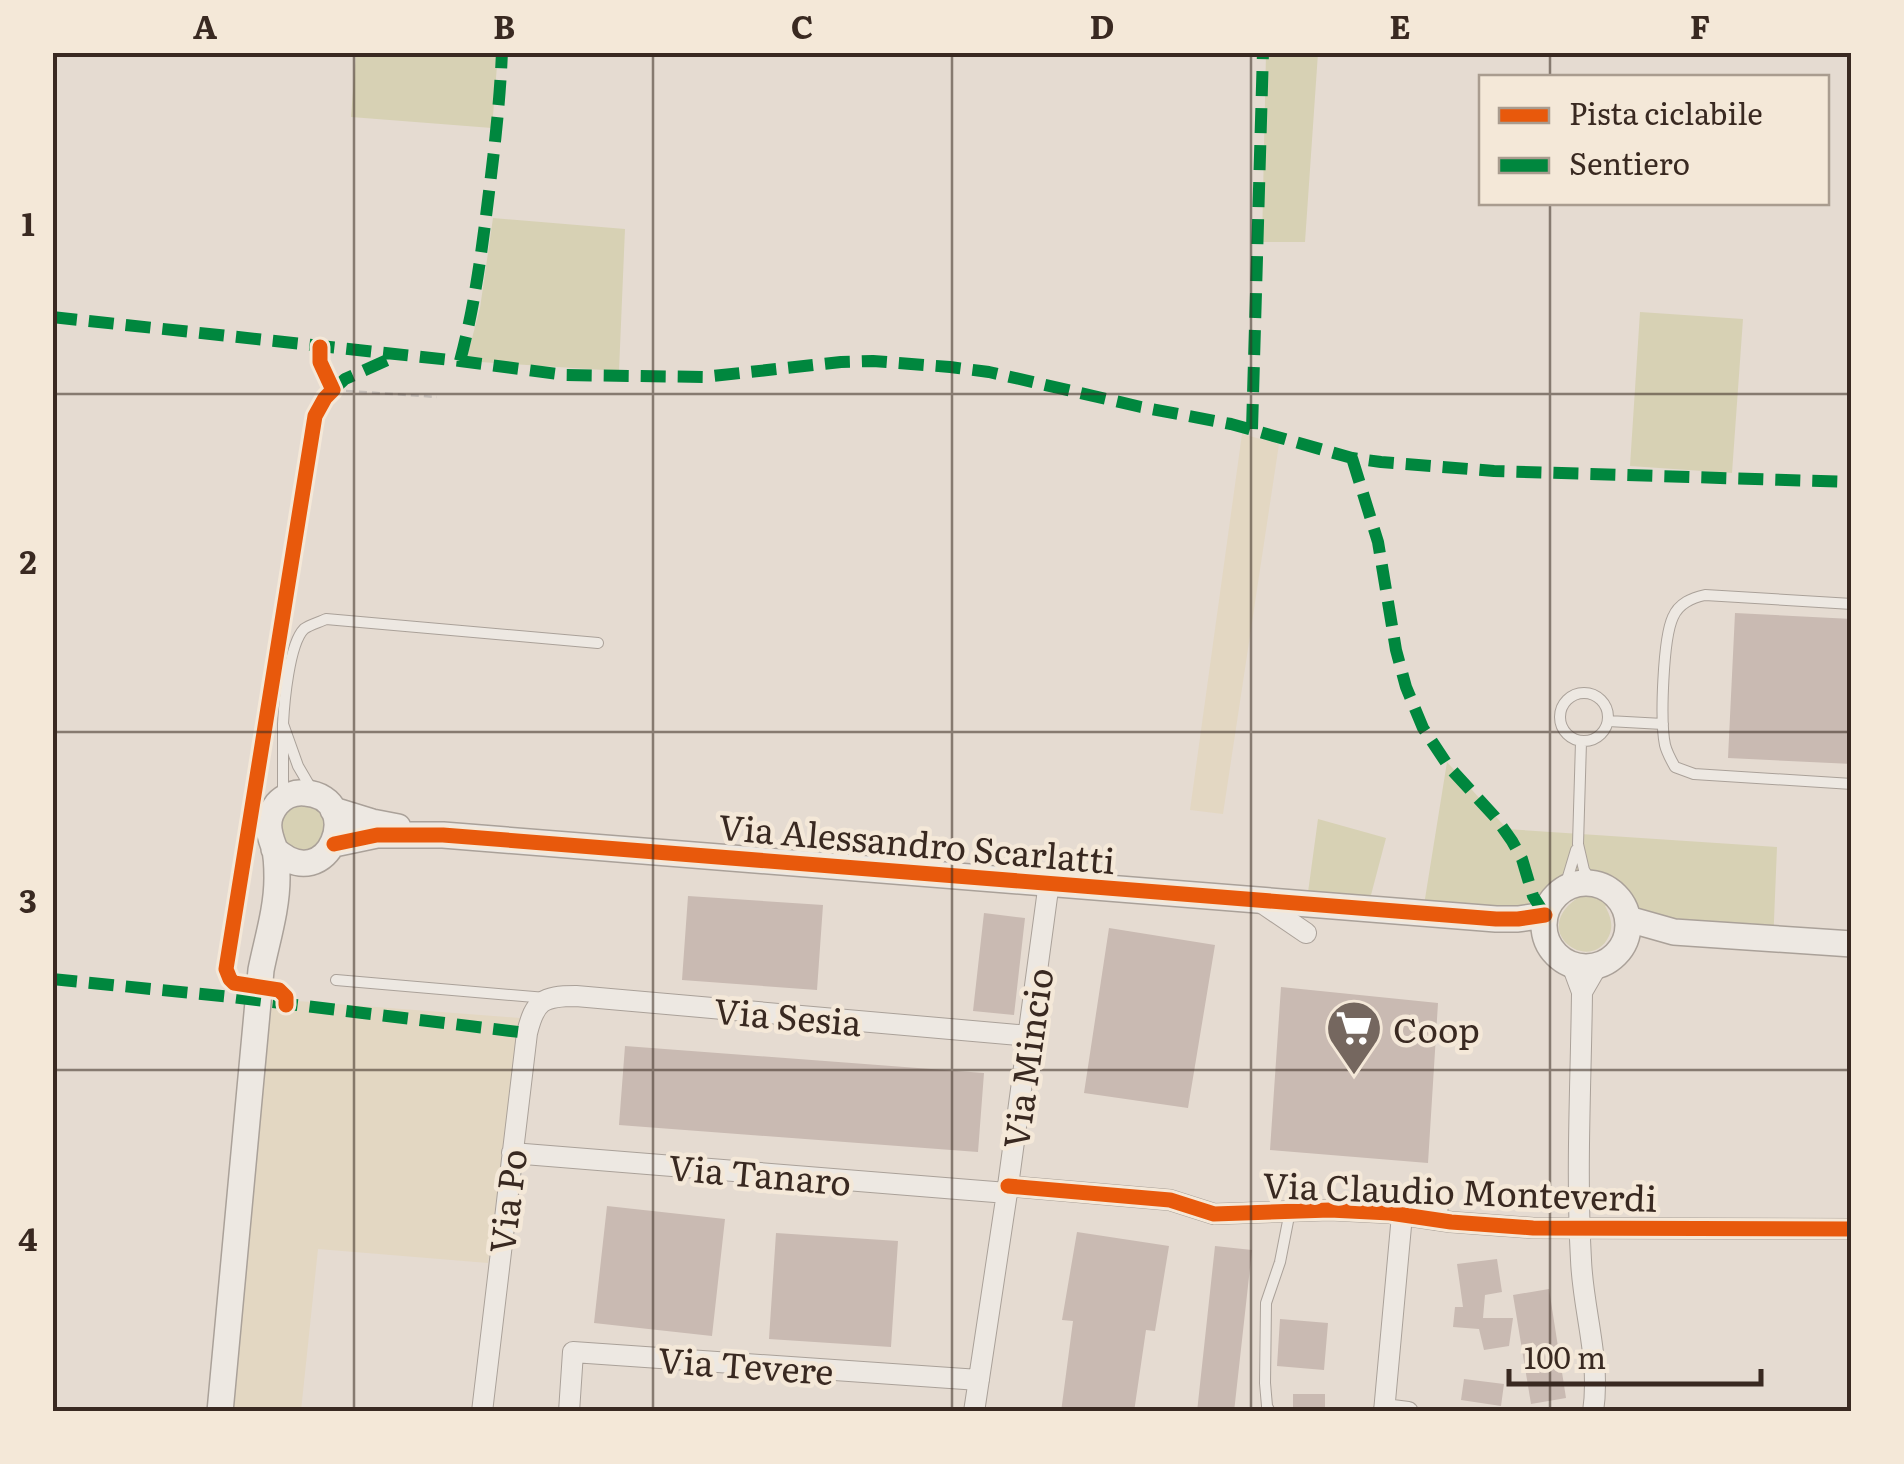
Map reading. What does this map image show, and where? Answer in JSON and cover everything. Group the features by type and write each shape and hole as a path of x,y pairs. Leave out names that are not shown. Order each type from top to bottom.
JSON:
{"street":[{"path":"272,923 294,885 326,852 338,832 337,820 324,802 292,794 275,806 268,826 269,838 283,857 306,862 326,852"},
{"name":"Via Alessandro Scarlatti","path":"324,802 372,822 443,834 1546,926"},
{"name":"Via Alessandro Scarlatti","path":"326,852 378,835 443,834"},
{"path":"220,1412 260,988 277,878 274,848"},
{"name":"Via Mincio","path":"974,1412 1049,882"},
{"path":"1593,884 1620,900 1627,930 1619,952 1584,966 1560,958 1551,949 1546,926 1556,896 1564,890 1593,884"},
{"path":"1259,901 1306,932"},
{"path":"1627,930 1852,944"},
{"path":"1584,966 1575,1071 1583,1295 1595,1365 1593,1412"},
{"name":"Via Sesia","path":"547,998 576,996 1028,1036"},
{"name":"Via Po","path":"482,1412 527,1033 532,1013 547,998"},
{"name":"Via Tanaro","path":"512,1153 1008,1190"},
{"name":"Via Claudio Monteverdi","path":"1008,1190 1170,1200 1214,1214 1330,1210 1533,1228 1852,1229"},
{"path":"1436,1220 1439,1198"},
{"path":"1402,1215 1384,1410 1408,1412"},
{"name":"Via Tevere","path":"569,1412 574,1352 979,1380"}],"lane":[{"path":"1852,604 1705,595 1691,598 1672,617 1662,724 1666,750 1675,767 1694,774 1852,784"},
{"path":"283,799 284,698 295,645 304,629 326,618 598,643"},
{"path":"1580,693 1595,696 1606,708 1608,721 1597,738 1580,742 1567,735 1560,722 1562,707 1566,700 1580,693"},
{"path":"1608,721 1662,724"},
{"path":"283,724 298,766 324,802"},
{"path":"1580,742 1578,844 1584,870 1593,884"},
{"path":"1564,890 1578,844"},
{"path":"336,980 547,998"},
{"path":"1270,1412 1265,1383 1266,1302 1280,1262 1290,1210"}],"path":[{"path":"328,389 437,398"}],"shaded area":[{"path":"356,53 498,53 492,128 351,117"},
{"path":"1266,53 1318,53 1305,242 1262,242"},
{"path":"493,218 625,229 619,371 466,361 480,308"},
{"path":"1640,312 1743,319 1732,473 1630,466"},
{"path":"1242,434 1279,444 1223,814 1190,810"},
{"path":"1447,762 1507,829 1777,847 1773,945 1605,906 1611,920 1609,936 1600,947 1578,950 1561,936 1559,925 1563,912 1576,899 1548,893 1517,910 1424,905"},
{"path":"311,800 330,820 316,853 289,853 275,821 279,812"},
{"path":"1318,819 1386,838 1366,914 1306,907"},
{"path":"271,999 520,1018 488,1263 318,1249 301,1411 233,1412"}],"building":[{"path":"1735,613 1852,619 1852,764 1728,758"},
{"path":"688,896 823,905 817,990 682,980"},
{"path":"984,913 1025,918 1014,1015 973,1011"},
{"path":"1109,928 1215,945 1188,1108 1084,1093"},
{"name":"Coop","path":"1281,987 1438,1003 1428,1163 1270,1150"},
{"path":"625,1046 984,1073 978,1152 619,1125"},
{"path":"607,1206 725,1219 712,1336 594,1323"},
{"path":"1077,1232 1169,1246 1155,1331 1146,1330 1134,1412 1061,1412 1073,1321 1062,1320"},
{"path":"776,1233 898,1241 891,1347 769,1339"},
{"path":"1215,1246 1252,1250 1234,1412 1197,1412"},
{"path":"1497,1259 1502,1292 1485,1295 1483,1318 1513,1318 1509,1346 1484,1350 1479,1329 1453,1327 1455,1307 1463,1307 1457,1264"},
{"path":"1549,1289 1566,1398 1531,1404 1513,1295"},
{"path":"1280,1319 1328,1323 1324,1370 1277,1366"},
{"path":"1464,1379 1504,1384 1501,1406 1461,1400"},
{"path":"1293,1394 1325,1394 1325,1412 1293,1412"}],"marked path":[{"path":"460,361 484,235 502,52"},
{"path":"1252,429 1263,52"},
{"path":"52,317 565,375 704,377 873,361 950,367 1231,424 1352,458 1381,462 1494,471 1852,482"},
{"path":"333,390 345,379 394,357"},
{"path":"1352,458 1378,542 1396,650 1423,728 1449,767 1512,841 1533,896 1545,915"},
{"path":"52,979 527,1033"}],"cycle path":[{"path":"286,1005 286,997 279,990 234,983 226,969 315,416 333,390 320,362 320,347"},
{"path":"334,844 377,835 443,835 1496,919 1545,915"},
{"path":"1008,1186 1170,1200 1214,1214 1330,1210 1533,1228 1852,1229"}],"place":[{"name":"Coop","path":"1354,1077"}]}
